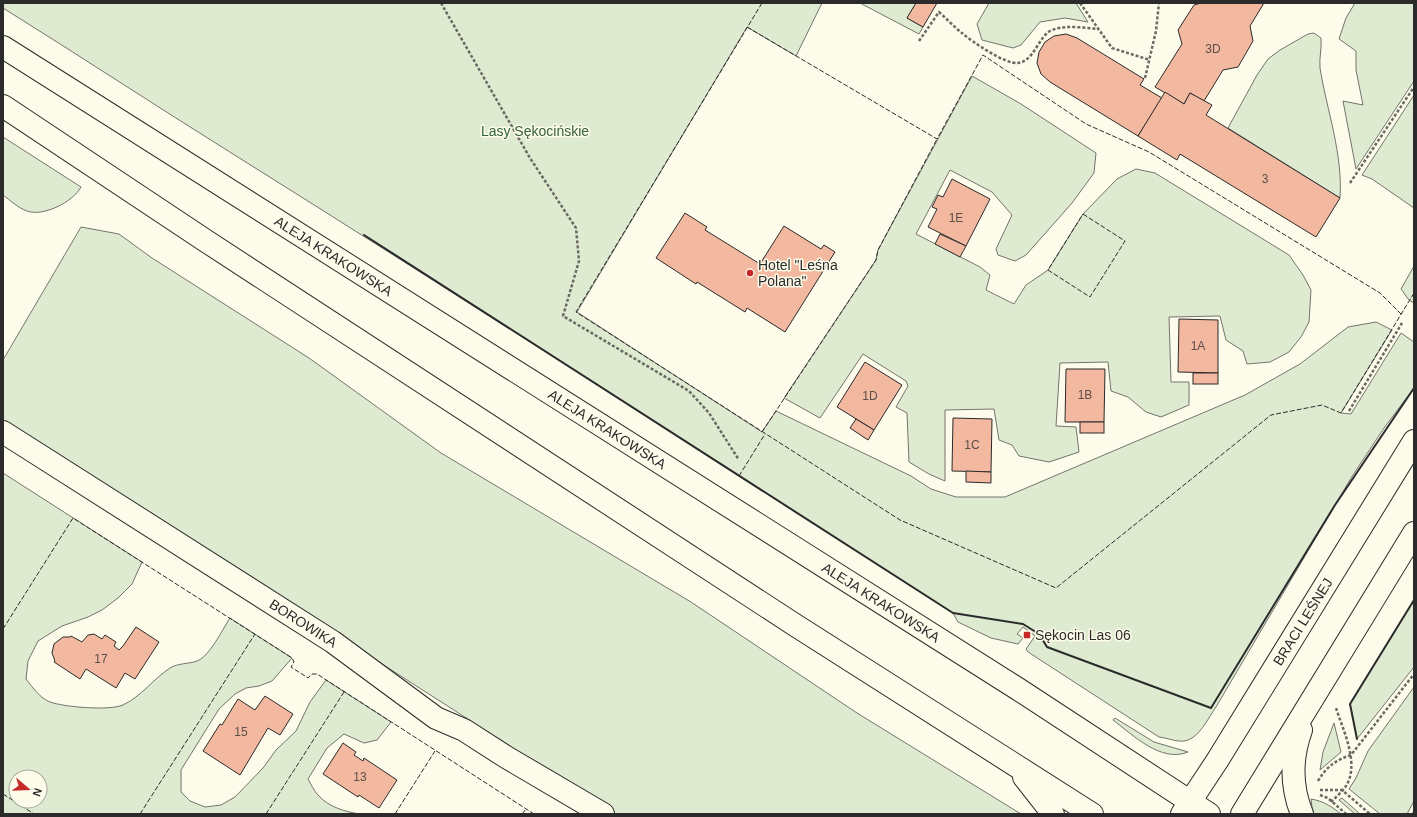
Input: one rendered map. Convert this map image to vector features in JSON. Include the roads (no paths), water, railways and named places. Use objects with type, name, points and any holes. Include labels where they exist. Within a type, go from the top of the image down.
[{"type":"main road","name":"ALEJA KRAKOWSKA","points":[[3,47],[1005,680],[1186,808],[1209,814]]},
{"type":"main road","points":[[3,106],[212,245],[761,604],[1092,814]]},
{"type":"main road","name":"BOROWIKA","points":[[3,432],[333,642],[436,718],[464,730],[506,757],[603,814]]},
{"type":"main road","name":"BRACI LEŚNEJ","points":[[1186,808],[1217,761],[1414,441]]},
{"type":"main road","points":[[1242,814],[1414,533]]},
{"type":"main road","points":[[1302,814],[1295,794],[1293,779],[1294,760],[1299,736],[1307,710]]},
{"type":"main road","points":[[1013,764],[1053,814]]},
{"type":"place","name":"Hotel \"Leśna Polana\"","points":[[750,273]]},
{"type":"place","name":"Sękocin Las 06","points":[[1027,635]]},
{"type":"park label","name":"Lasy Sękocińskie","points":[[535,131]]}]
